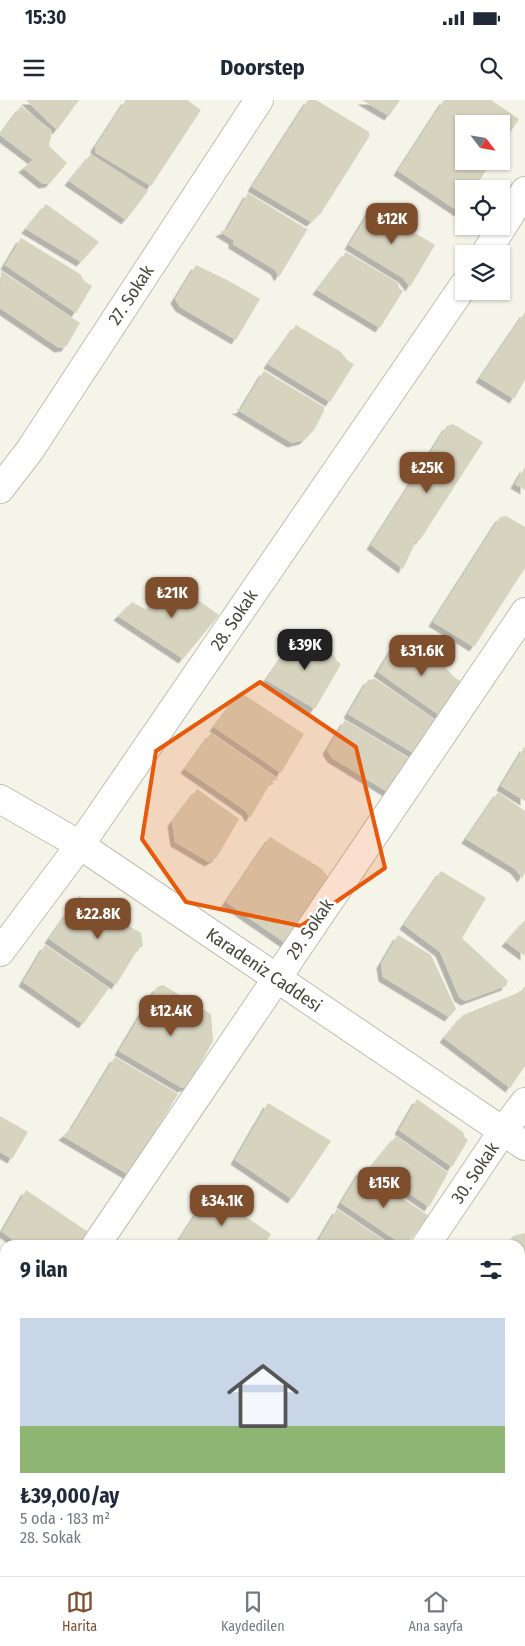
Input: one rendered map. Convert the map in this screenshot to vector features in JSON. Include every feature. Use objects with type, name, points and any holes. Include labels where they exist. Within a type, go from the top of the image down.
[{"type":"street","name":"27. Sokak","points":[[0,489],[35,442],[259,100]]},
{"type":"street","points":[[491,245],[525,191]]},
{"type":"street","name":"28. Sokak","points":[[0,952],[80,845],[455,298]]},
{"type":"street","name":"29. Sokak","points":[[99,1240],[525,612]]},
{"type":"street","name":"Karadeniz Caddesi","points":[[0,799],[80,845],[525,1146]]},
{"type":"street","name":"30. Sokak","points":[[429,1240],[502,1132],[525,1102]]},
{"type":"highlighted area","points":[[260,682],[356,747],[385,868],[301,926],[186,902],[142,839],[156,751]]},
{"type":"building","points":[[26,100],[79,100],[57,130]]},
{"type":"building","points":[[126,100],[187,100],[201,110],[151,186],[96,153],[95,147]]},
{"type":"building","points":[[308,100],[316,100],[369,132],[369,137],[321,213],[311,222],[252,187]]},
{"type":"building","points":[[362,100],[400,100],[389,116]]},
{"type":"building","points":[[444,100],[491,100],[519,119],[510,133],[510,115],[455,115],[455,170],[486,170],[480,180],[455,180],[455,209],[398,171]]},
{"type":"building","points":[[21,106],[52,131],[49,146],[67,163],[50,183],[43,184],[23,168],[33,160],[0,135]]},
{"type":"building","points":[[91,154],[148,191],[126,220],[69,181]]},
{"type":"building","points":[[248,193],[310,231],[307,230],[279,277],[275,270],[233,244],[233,240],[220,232],[227,229]]},
{"type":"building","points":[[46,204],[99,242],[81,262],[26,229]]},
{"type":"building","points":[[372,207],[435,245],[410,287],[403,278],[349,245]]},
{"type":"building","points":[[21,238],[80,274],[85,282],[92,286],[76,313],[5,265]]},
{"type":"building","points":[[346,252],[398,283],[399,288],[403,291],[380,328],[317,290]]},
{"type":"building","points":[[196,265],[260,299],[236,340],[180,307],[175,299]]},
{"type":"building","points":[[1,271],[80,323],[66,347],[59,348],[0,308]]},
{"type":"building","points":[[525,312],[525,380],[514,399],[480,378]]},
{"type":"building","points":[[296,325],[341,352],[347,360],[354,364],[330,402],[268,364]]},
{"type":"building","points":[[264,371],[324,407],[324,411],[314,430],[304,440],[292,443],[236,409],[241,409]]},
{"type":"building","points":[[453,424],[483,442],[420,540],[416,541],[403,569],[371,545],[447,426]]},
{"type":"building","points":[[525,467],[525,490],[515,484]]},
{"type":"building","points":[[506,516],[525,527],[525,568],[474,647],[433,622],[500,517]]},
{"type":"building","points":[[170,580],[219,615],[183,659],[118,616],[132,602],[147,610]]},
{"type":"building","points":[[299,633],[333,654],[341,664],[315,709],[266,680]]},
{"type":"building","points":[[402,640],[443,665],[454,677],[466,685],[442,717],[378,672],[395,644]]},
{"type":"building","points":[[375,679],[439,722],[415,754],[348,714],[368,680]]},
{"type":"building","points":[[240,692],[304,734],[281,773],[214,727]]},
{"type":"building","points":[[345,720],[415,762],[391,794],[332,758],[327,750]]},
{"type":"building","points":[[211,733],[278,779],[271,782],[250,818],[246,811],[185,769]]},
{"type":"building","points":[[525,746],[525,801],[501,786]]},
{"type":"building","points":[[197,789],[239,819],[217,857],[209,862],[175,842],[172,822]]},
{"type":"building","points":[[498,792],[525,811],[525,873],[522,878],[515,869],[466,839]]},
{"type":"building","points":[[270,837],[322,869],[329,878],[294,949],[226,902]]},
{"type":"building","points":[[441,871],[486,898],[462,938],[508,981],[506,986],[465,1001],[459,997],[440,952],[404,925]]},
{"type":"building","points":[[79,896],[141,933],[143,946],[138,949],[116,985],[49,939]]},
{"type":"building","points":[[525,920],[525,956],[506,942]]},
{"type":"building","points":[[398,935],[431,955],[456,1009],[449,1017],[383,977],[381,964]]},
{"type":"building","points":[[45,945],[109,988],[83,1024],[23,982]]},
{"type":"building","points":[[163,985],[211,1014],[213,1041],[188,1086],[182,1088],[119,1051],[157,987]]},
{"type":"building","points":[[525,986],[525,1066],[510,1088],[444,1038],[463,1015],[520,992]]},
{"type":"building","points":[[115,1057],[178,1094],[129,1175],[63,1136],[72,1128]]},
{"type":"building","points":[[417,1099],[463,1132],[468,1140],[452,1167],[399,1130]]},
{"type":"building","points":[[268,1103],[331,1141],[292,1199],[235,1160]]},
{"type":"building","points":[[0,1116],[28,1132],[12,1159],[0,1152]]},
{"type":"building","points":[[396,1136],[448,1173],[429,1207],[371,1167]]},
{"type":"building","points":[[361,1170],[429,1216],[410,1240],[396,1240],[341,1203]]},
{"type":"building","points":[[26,1190],[97,1238],[96,1240],[14,1240],[2,1232]]},
{"type":"building","points":[[210,1192],[271,1234],[267,1240],[179,1240]]},
{"type":"building","points":[[337,1209],[384,1240],[319,1240]]},
{"type":"building","points":[[525,1233],[525,1240],[510,1240],[513,1236]]}]
